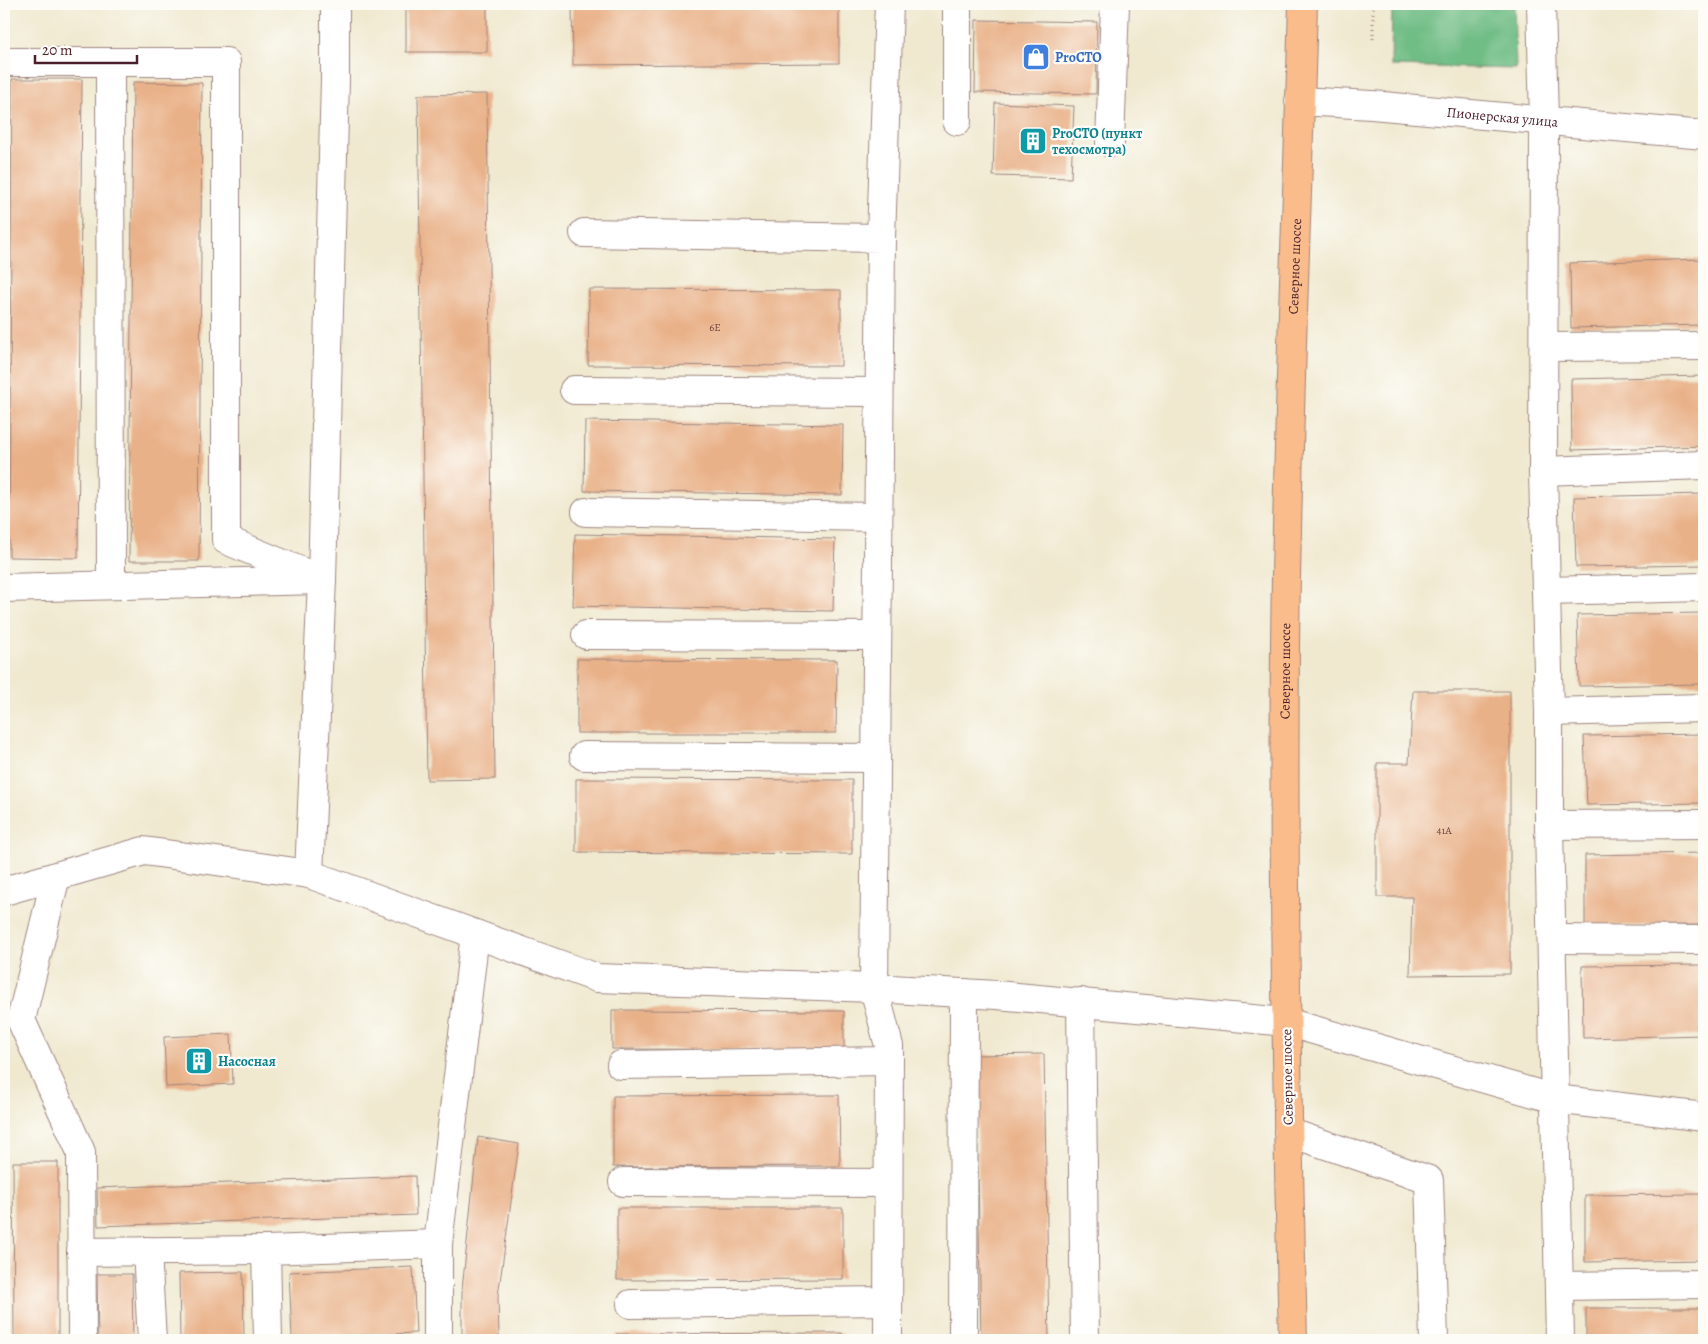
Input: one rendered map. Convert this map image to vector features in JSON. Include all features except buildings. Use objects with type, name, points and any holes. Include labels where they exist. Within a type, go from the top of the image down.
[{"type":"main road","name":"Северное шоссе","points":[[1293,1340],[1286,1022],[1285,648],[1303,4]]},
{"type":"street","points":[[309,874],[322,580],[335,79],[335,4]]},
{"type":"street","points":[[888,1340],[890,1061],[889,1046],[874,988],[881,238],[889,4]]},
{"type":"street","points":[[956,4],[957,121]]},
{"type":"street","points":[[1110,143],[1115,4]]},
{"type":"street","points":[[1541,4],[1544,120],[1543,471],[1560,1340]]},
{"type":"street","points":[[4,62],[226,62],[226,540],[322,580]]},
{"type":"street","points":[[110,62],[111,586]]},
{"type":"street","name":"Пионерская улица","points":[[1299,101],[1372,105],[1704,135]]},
{"type":"street","points":[[584,233],[881,238]]},
{"type":"street","points":[[1544,347],[1704,346]]},
{"type":"street","points":[[574,390],[879,392]]},
{"type":"street","points":[[1543,471],[1704,465]]},
{"type":"street","points":[[586,512],[878,517]]},
{"type":"street","points":[[4,588],[322,580]]},
{"type":"street","points":[[1546,591],[1704,587]]},
{"type":"street","points":[[586,635],[877,636]]},
{"type":"street","points":[[1549,712],[1704,708]]},
{"type":"street","points":[[584,756],[876,758]]},
{"type":"street","points":[[1549,825],[1704,824]]},
{"type":"street","points":[[4,890],[144,851],[309,874],[597,978],[964,993],[1081,1002],[1286,1022],[1555,1099],[1704,1118]]},
{"type":"street","points":[[56,876],[12,1022],[81,1152],[82,1340]]},
{"type":"street","points":[[438,1340],[438,1244],[475,934]]},
{"type":"street","points":[[1552,939],[1704,940]]},
{"type":"street","points":[[963,1340],[964,993]]},
{"type":"street","points":[[1081,1002],[1085,1340]]},
{"type":"street","points":[[621,1065],[890,1061]]},
{"type":"street","points":[[1288,1132],[1429,1180],[1434,1340]]},
{"type":"street","points":[[623,1182],[888,1183]]},
{"type":"street","points":[[82,1252],[266,1250],[438,1244]]},
{"type":"street","points":[[266,1250],[268,1340]]},
{"type":"street","points":[[147,1251],[152,1340]]},
{"type":"street","points":[[1559,1286],[1704,1284]]},
{"type":"street","points":[[631,1304],[888,1301]]},
{"type":"path","points":[[1373,4],[1373,39]]},
{"type":"green space","points":[[1392,4],[1514,4],[1516,69],[1391,66]]},
{"type":"place","name":"ProСТО","points":[[1036,57]]},
{"type":"place","name":"ProСТО (пункт техосмотра)","points":[[1033,141]]},
{"type":"place","name":"Насосная","points":[[199,1061]]}]
